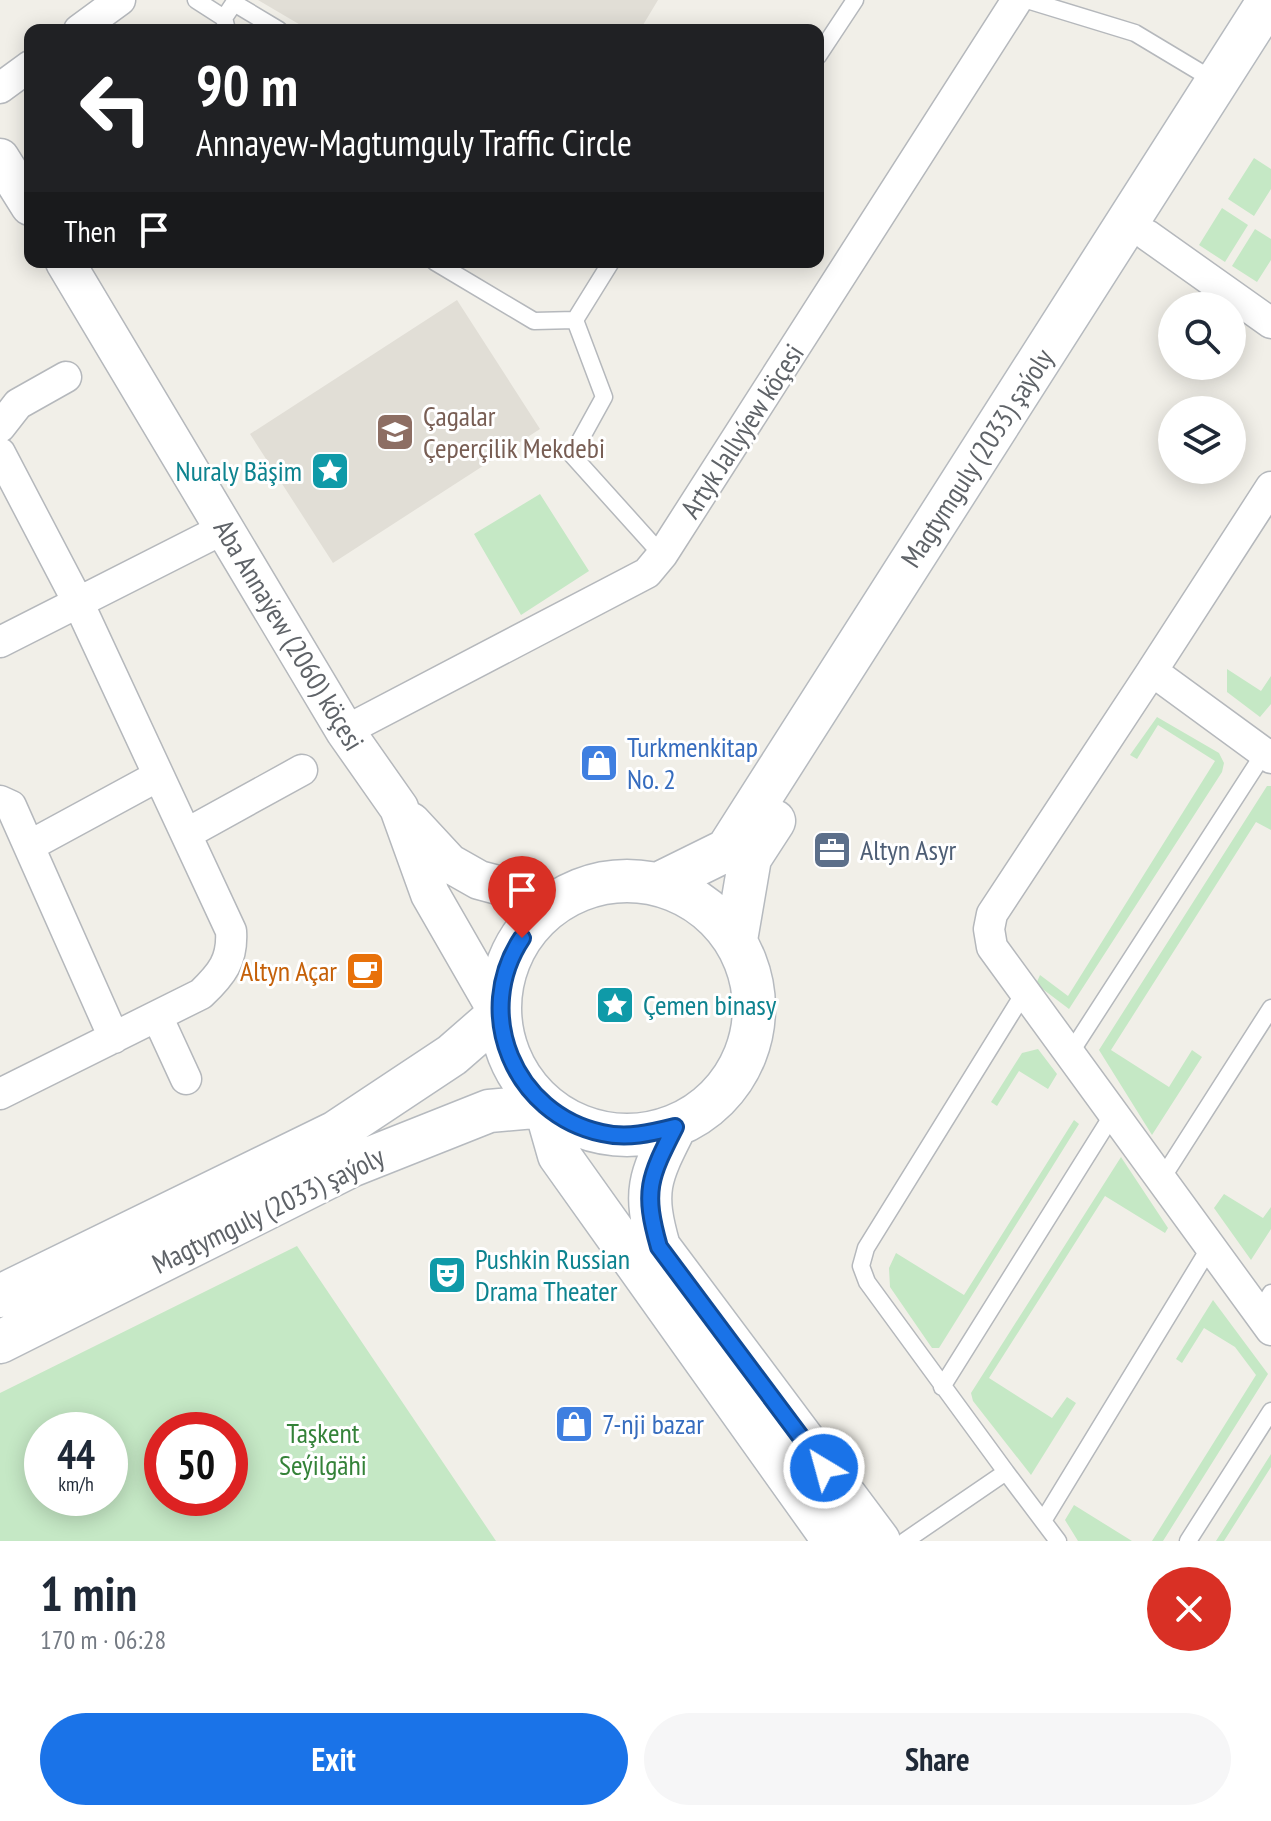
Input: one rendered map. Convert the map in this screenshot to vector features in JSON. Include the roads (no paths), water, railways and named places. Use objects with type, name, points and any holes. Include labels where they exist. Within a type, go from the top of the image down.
[{"type":"main road","name":"Magtymguly (2033) şaýoly","points":[[658,884],[727,850],[1269,0]]},
{"type":"main road","name":"Magtymguly (2033) şaýoly","points":[[736,940],[750,858],[1271,45]]},
{"type":"main road","points":[[624,880],[658,884],[685,895],[709,911],[736,940],[747,966],[754,1004],[749,1042],[734,1078],[708,1107],[675,1127],[640,1135],[604,1134],[570,1123],[545,1106],[525,1085],[511,1059],[499,1014],[502,982],[513,952],[532,923],[558,901],[590,886],[624,880]]},
{"type":"main road","name":"Magtymguly (2033) şaýoly","points":[[0,1296],[336,1132],[452,1055],[499,1014]]},
{"type":"main road","name":"Magtymguly (2033) şaýoly","points":[[0,1342],[353,1165],[489,1111],[545,1106]]},
{"type":"main road","points":[[545,1106],[559,1155],[834,1541]]},
{"type":"main road","points":[[675,1127],[651,1174],[649,1211],[659,1247],[879,1541]]},
{"type":"street","points":[[87,24],[120,0]]},
{"type":"street","name":"Artyk Jallyýew köçesi","points":[[345,731],[626,587],[647,573],[662,555],[1017,0]]},
{"type":"street","points":[[0,88],[24,70]]},
{"type":"street","points":[[0,158],[24,196]]},
{"type":"street","points":[[1147,235],[1271,323]]},
{"type":"street","name":"Aba Annaýew (2060) köçesi","points":[[69,268],[345,731],[399,808],[430,894],[499,1014]]},
{"type":"street","points":[[0,427],[18,404],[66,377]]},
{"type":"street","points":[[0,453],[78,602],[231,931],[233,951],[222,974],[201,994],[0,1094]]},
{"type":"street","points":[[1267,1312],[1210,1247],[1069,1055],[992,947],[989,929],[992,914],[1271,487]]},
{"type":"street","points":[[0,642],[225,528]]},
{"type":"street","points":[[1152,671],[1269,751]]},
{"type":"street","points":[[186,834],[302,770]]},
{"type":"street","points":[[29,846],[158,776]]},
{"type":"street","points":[[0,801],[11,806],[114,1038]]},
{"type":"street","points":[[399,808],[449,863],[479,880],[558,901]]},
{"type":"street","points":[[157,1016],[186,1079]]},
{"type":"lane","points":[[196,0],[226,24],[234,3],[269,24]]},
{"type":"lane","points":[[824,47],[855,0]]},
{"type":"lane","points":[[1027,0],[1135,33],[1217,82]]},
{"type":"lane","points":[[445,268],[534,321],[575,320]]},
{"type":"lane","points":[[575,320],[607,268]]},
{"type":"lane","points":[[575,320],[604,397],[572,455],[662,555]]},
{"type":"lane","points":[[1069,1055],[1269,751]]},
{"type":"lane","points":[[1024,993],[866,1248],[861,1266],[867,1282],[942,1387],[1058,1541]]},
{"type":"lane","points":[[1161,1180],[1271,1008]]},
{"type":"lane","points":[[942,1387],[1113,1114]]},
{"type":"lane","points":[[1043,1521],[1210,1247]]},
{"type":"lane","points":[[1188,1541],[1271,1411]]},
{"type":"lane","points":[[905,1541],[1006,1472]]},
{"type":"place","name":"Çagalar Çeperçilik Mekdebi","points":[[395,432]]},
{"type":"place","name":"Nuraly Bäşim","points":[[330,471]]},
{"type":"place","name":"Turkmenkitap No. 2","points":[[599,763]]},
{"type":"place","name":"Altyn Asyr","points":[[832,850]]},
{"type":"place","name":"Altyn Açar","points":[[365,971]]},
{"type":"place","name":"Çemen binasy","points":[[615,1005]]},
{"type":"place","name":"Pushkin Russian Drama Theater","points":[[447,1275]]},
{"type":"place","name":"7-nji bazar","points":[[574,1424]]},
{"type":"park label","name":"Taşkent Seýilgähi","points":[[323,1449]]}]
